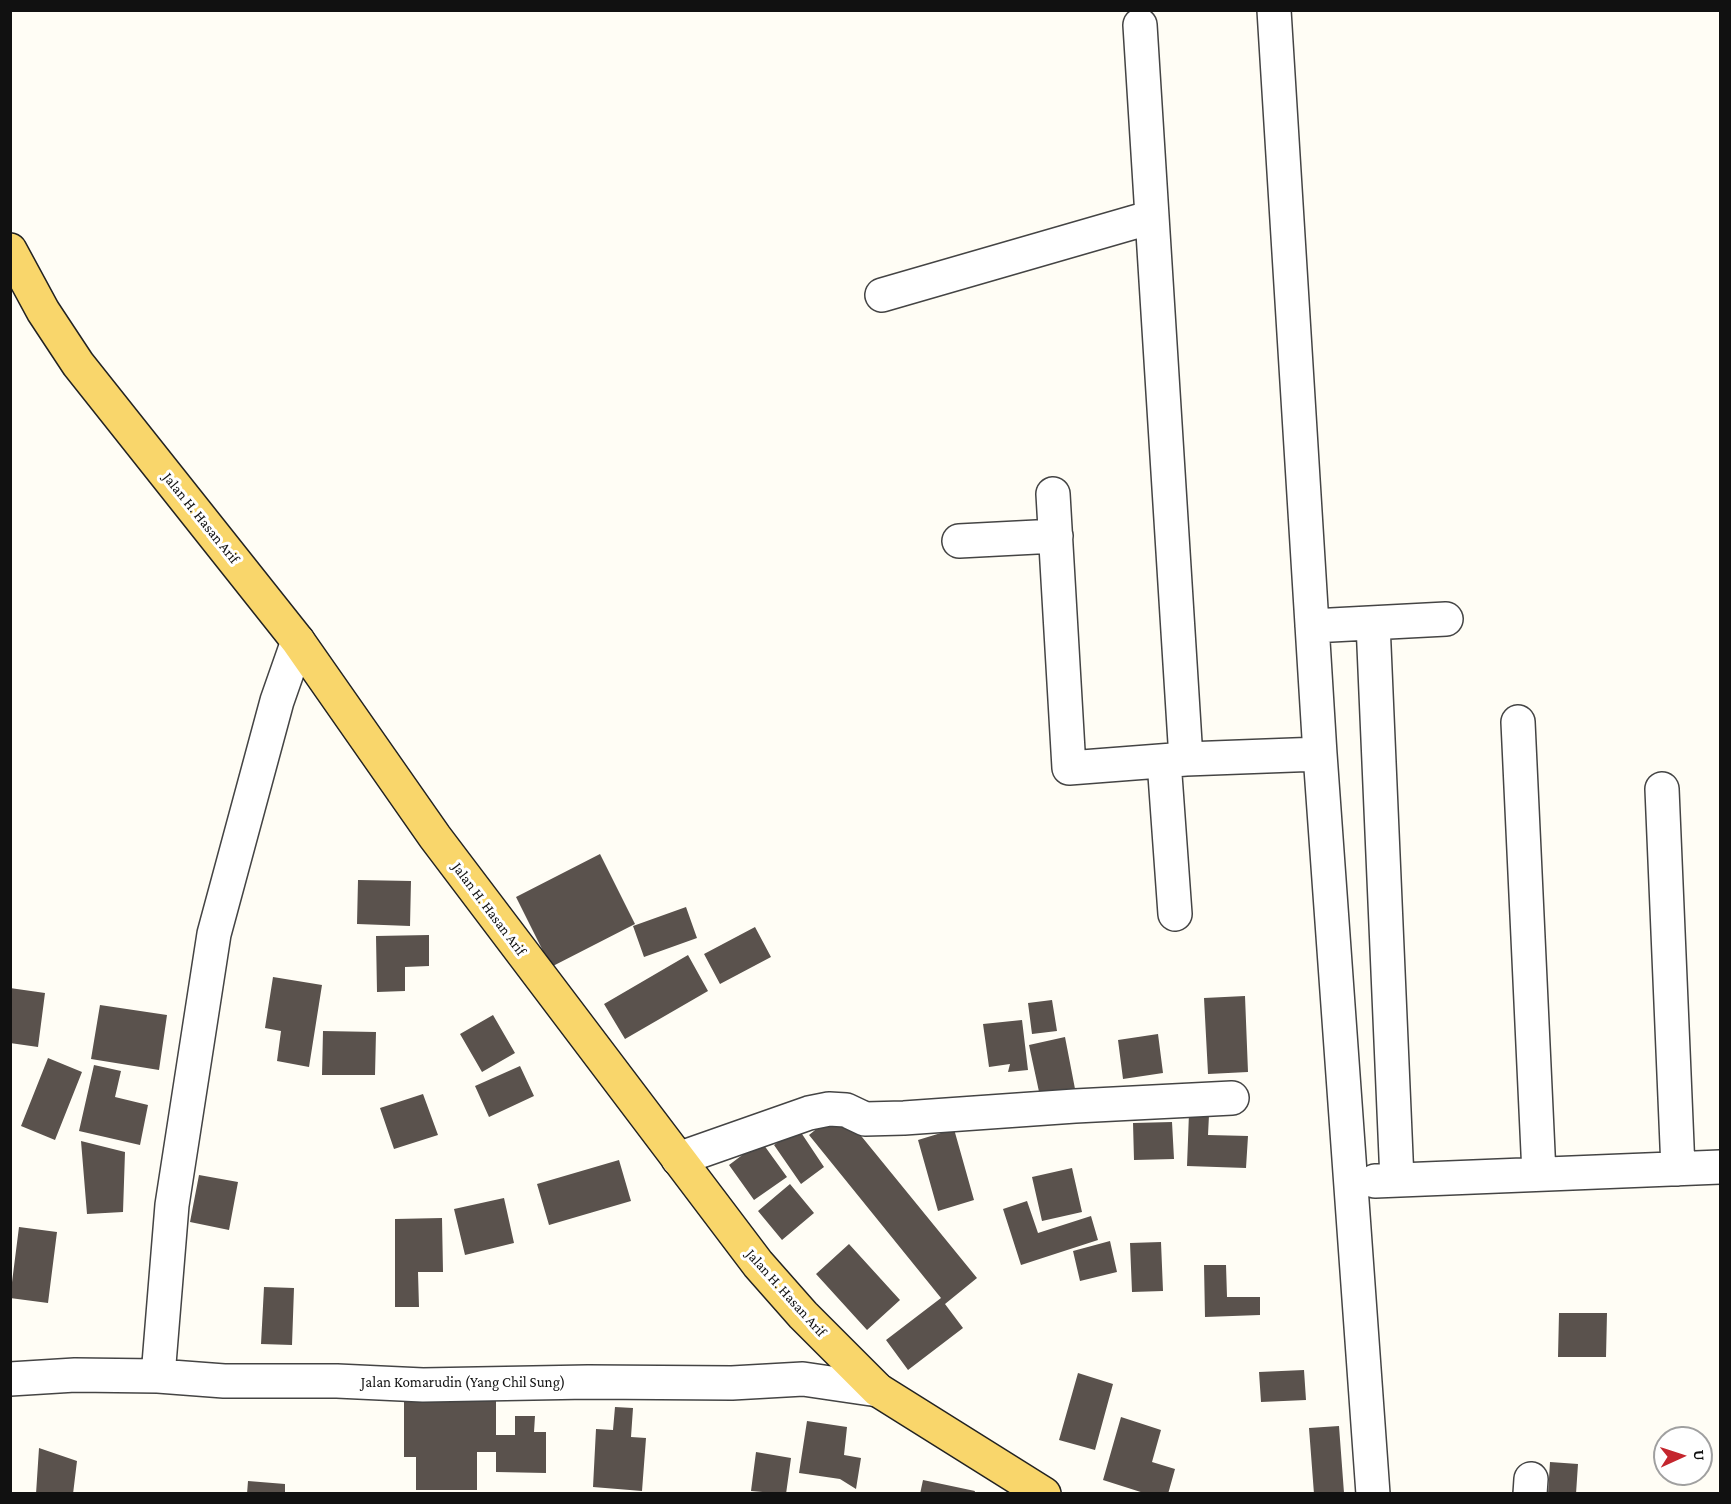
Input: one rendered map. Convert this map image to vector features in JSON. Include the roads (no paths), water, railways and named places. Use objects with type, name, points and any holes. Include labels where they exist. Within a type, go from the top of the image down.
[{"type":"main road","name":"Jalan H. Hasan Arif","points":[[10,250],[43,311],[78,364],[298,640],[435,837],[758,1264],[803,1315],[879,1390],[1044,1494]]},
{"type":"street","points":[[1274,10],[1320,754],[1372,1494]]},
{"type":"street","points":[[1140,26],[1152,217],[1175,760],[1175,914]]},
{"type":"street","points":[[882,295],[1152,217]]},
{"type":"street","points":[[1053,494],[1069,768],[1175,760],[1320,754]]},
{"type":"street","points":[[959,541],[1056,536]]},
{"type":"street","points":[[1312,626],[1446,619]]},
{"type":"street","points":[[1373,623],[1397,1180]]},
{"type":"street","points":[[158,1376],[172,1205],[214,934],[278,701],[298,640]]},
{"type":"street","points":[[1518,722],[1539,1174]]},
{"type":"street","points":[[1662,789],[1678,1169]]},
{"type":"street","points":[[678,1160],[809,1113],[829,1109],[846,1110],[865,1119],[904,1118],[1232,1098]]},
{"type":"street","points":[[1351,1182],[1720,1167]]},
{"type":"street","name":"Jalan Komarudin (Yang Chil Sung)","points":[[10,1379],[75,1375],[158,1376],[225,1382],[338,1381],[423,1385],[554,1382],[732,1383],[803,1379],[879,1390]]}]
